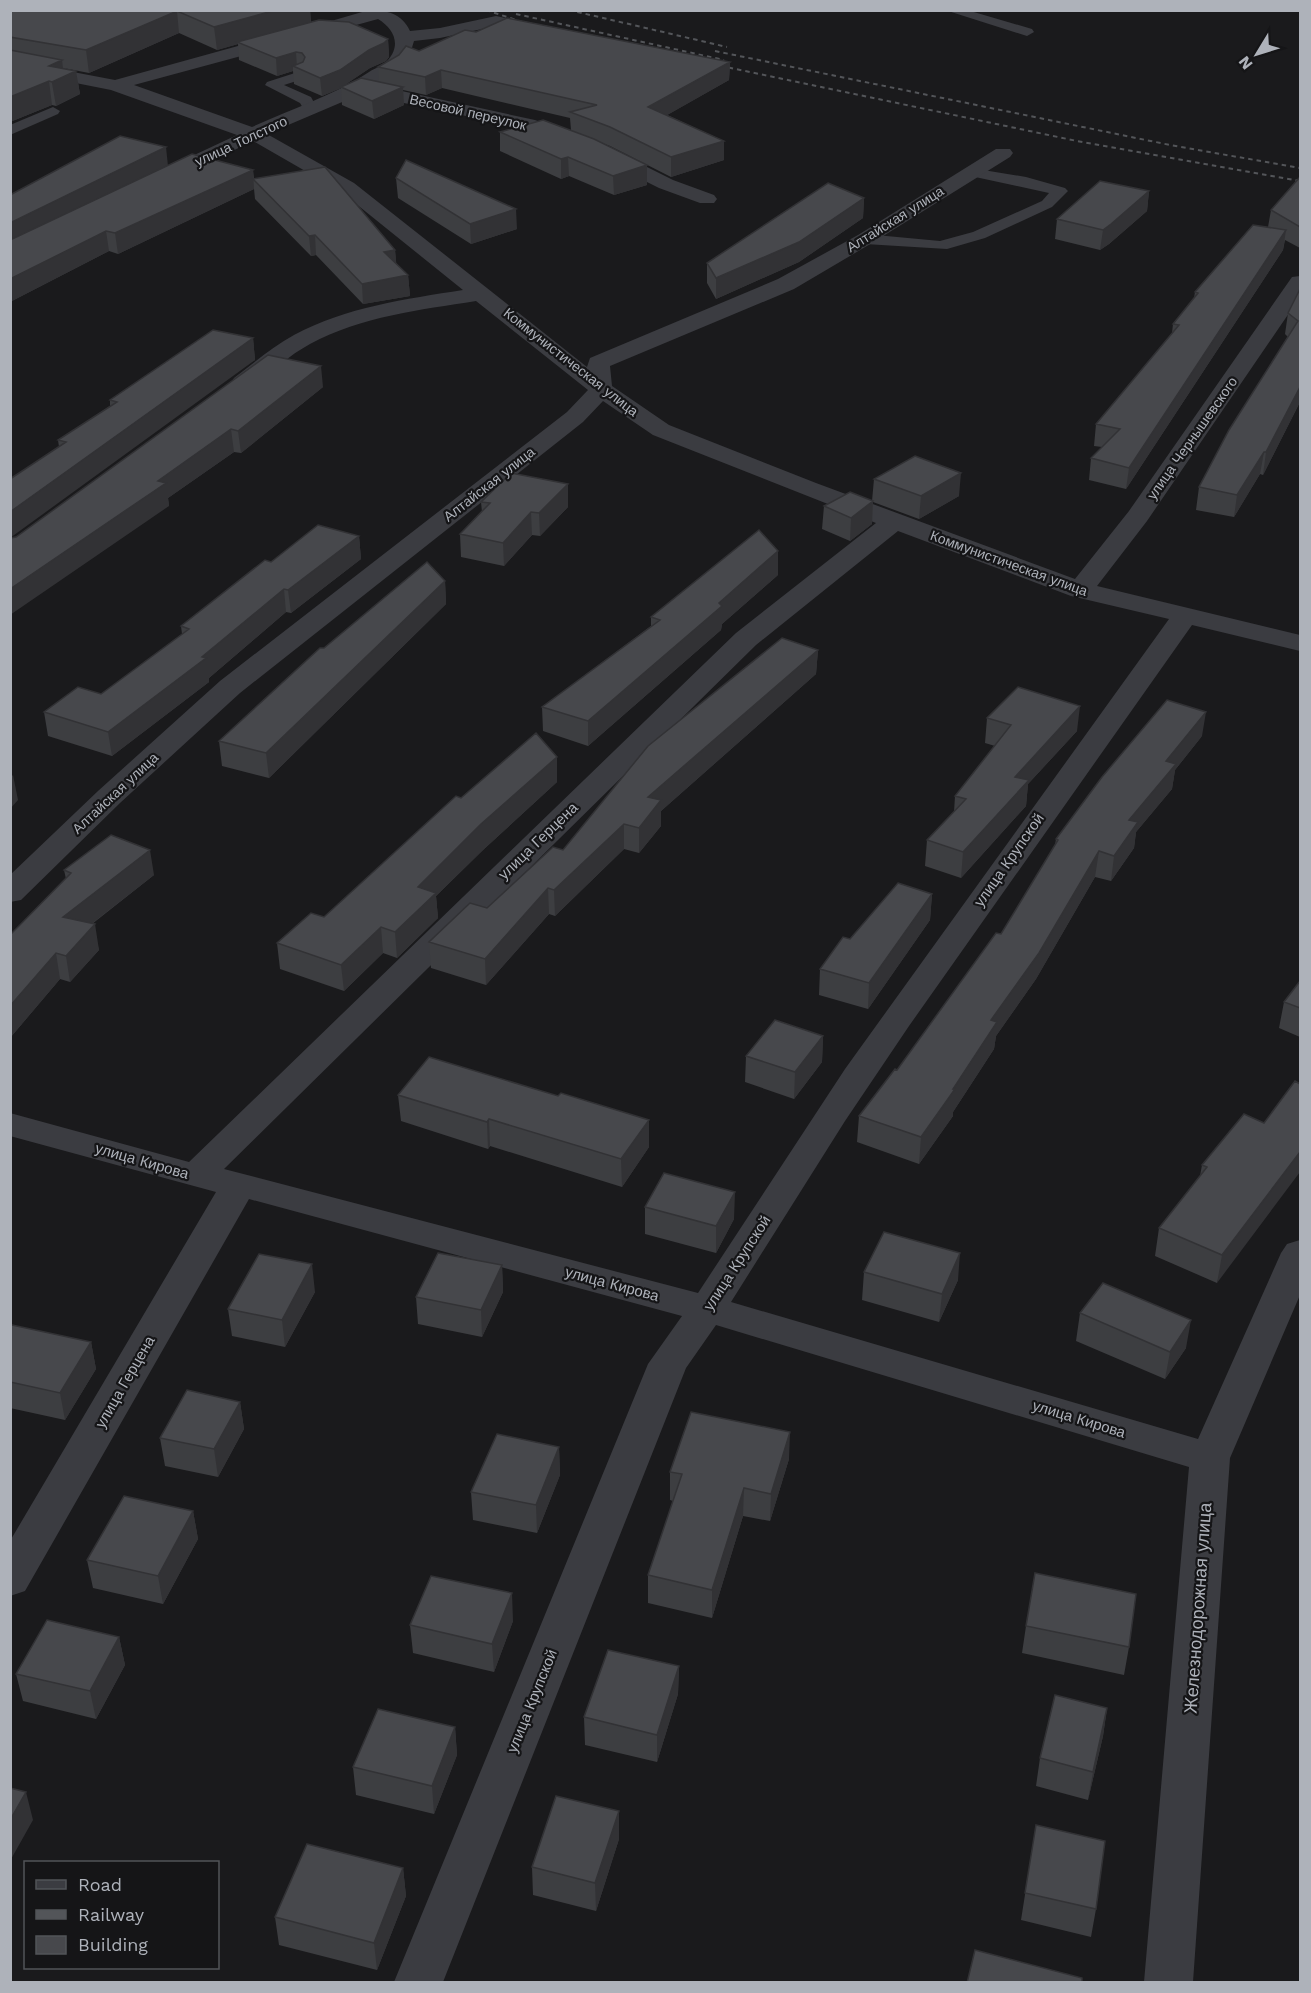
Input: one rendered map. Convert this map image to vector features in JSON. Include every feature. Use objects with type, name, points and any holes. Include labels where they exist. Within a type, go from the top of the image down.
[{"type":"street","points":[[115,86],[379,13],[400,27],[397,46]]},
{"type":"street","points":[[397,46],[410,36],[440,33],[496,21],[564,36]]},
{"type":"street","points":[[308,33],[358,34]]},
{"type":"street","name":"улица Толстого","points":[[149,184],[253,134],[311,111],[359,88],[393,66],[397,46]]},
{"type":"street","name":"Коммунистическая улица","points":[[10,64],[115,86],[253,134],[347,187],[601,389],[661,430],[894,521],[1080,590],[1300,643]]},
{"type":"street","points":[[10,80],[33,69]]},
{"type":"street","name":"Весовой переулок","points":[[359,88],[528,124],[602,152],[666,184],[707,200]]},
{"type":"street","name":"Алтайская улица","points":[[10,893],[109,797],[230,687],[575,417],[601,389],[598,363],[786,284],[865,239],[1004,153]]},
{"type":"street","name":"улица Чернышевского","points":[[1080,590],[1138,516],[1300,282]]},
{"type":"street","points":[[228,393],[301,340],[328,328],[378,312],[483,293]]},
{"type":"street","name":"улица Герцена","points":[[196,1176],[746,639],[894,521]]},
{"type":"street","name":"улица Крупской","points":[[419,1983],[668,1364],[708,1309],[856,1079],[1034,825],[1186,615]]},
{"type":"street","name":"улица Кирова","points":[[10,1124],[196,1176],[239,1185],[708,1309],[1210,1458]]},
{"type":"street","name":"улица Герцена","points":[[10,1579],[239,1185]]},
{"type":"street","name":"Железнодорожная улица","points":[[1169,1983],[1210,1458],[1300,1253]]},
{"type":"lane","points":[[951,10],[1027,32]]},
{"type":"lane","points":[[298,76],[272,85],[306,100],[311,111]]},
{"type":"lane","points":[[10,131],[53,111]]},
{"type":"lane","points":[[865,239],[941,246],[980,235],[1047,204],[1060,192],[1026,182],[971,172]]},
{"type":"building","points":[[10,10],[276,10],[214,27],[177,11],[86,50],[10,37]]},
{"type":"building","points":[[507,18],[730,62],[648,107],[724,141],[671,157],[610,127],[570,112],[597,105],[441,70],[425,77],[378,67],[399,55],[406,46],[419,51],[465,30],[476,32]]},
{"type":"building","points":[[319,20],[349,22],[388,39],[340,70],[320,78],[293,66],[303,62],[305,57],[302,53],[296,52],[276,58],[237,42]]},
{"type":"building","points":[[10,50],[62,60],[49,66],[76,71],[10,97]]},
{"type":"building","points":[[361,78],[403,87],[372,101],[341,87]]},
{"type":"building","points":[[543,120],[594,139],[647,165],[613,176],[568,157],[561,159],[500,132]]},
{"type":"building","points":[[120,136],[166,147],[10,223],[10,195]]},
{"type":"building","points":[[192,154],[253,170],[115,233],[106,231],[10,279],[10,240]]},
{"type":"building","points":[[406,160],[516,209],[470,224],[396,178]]},
{"type":"building","points":[[325,167],[395,250],[384,252],[408,275],[362,284],[315,235],[309,236],[253,179]]},
{"type":"building","points":[[1300,177],[1300,227],[1271,210]]},
{"type":"building","points":[[1100,181],[1149,191],[1103,230],[1057,219]]},
{"type":"building","points":[[828,183],[864,198],[799,242],[716,278],[707,263]]},
{"type":"building","points":[[1253,225],[1286,230],[1129,468],[1091,458],[1120,429],[1096,424],[1179,325],[1173,324],[1198,293],[1195,292]]},
{"type":"building","points":[[1300,289],[1300,387],[1266,452],[1237,495],[1199,487],[1229,430],[1298,321],[1288,313]]},
{"type":"building","points":[[213,330],[253,338],[10,512],[10,479],[66,442],[58,440],[117,402],[110,400]]},
{"type":"building","points":[[268,355],[321,366],[238,431],[231,429],[158,481],[166,483],[10,589],[10,538],[16,537]]},
{"type":"building","points":[[915,456],[961,473],[921,496],[874,479]]},
{"type":"building","points":[[511,473],[568,484],[539,513],[531,512],[503,543],[460,534],[490,503],[481,502]]},
{"type":"building","points":[[850,492],[873,501],[851,518],[824,506]]},
{"type":"building","points":[[318,525],[359,536],[288,590],[284,589],[202,657],[206,658],[108,732],[44,712],[78,687],[101,694],[189,629],[181,626],[265,560],[271,562]]},
{"type":"building","points":[[759,530],[778,551],[719,603],[722,606],[588,721],[542,707],[660,620],[651,617]]},
{"type":"building","points":[[427,562],[445,581],[266,753],[219,741],[320,648],[324,648]]},
{"type":"building","points":[[782,638],[818,650],[648,797],[661,800],[639,828],[624,824],[554,890],[548,888],[485,959],[429,942],[470,903],[487,908],[553,847],[563,850],[648,746]]},
{"type":"building","points":[[1018,687],[1080,706],[1015,777],[1029,780],[963,852],[927,840],[966,799],[955,796],[1011,725],[987,718]]},
{"type":"building","points":[[1167,700],[1206,712],[1166,761],[1176,764],[1129,820],[1138,822],[1114,856],[1099,851],[1039,953],[991,1020],[997,1022],[953,1089],[955,1089],[921,1137],[859,1116],[895,1069],[897,1070],[996,933],[1001,934],[1058,840],[1056,839],[1102,777]]},
{"type":"building","points":[[536,733],[557,757],[481,824],[418,887],[436,893],[395,932],[381,927],[341,965],[277,943],[311,913],[324,917],[456,796],[461,798]]},
{"type":"building","points":[[111,835],[150,850],[63,917],[95,924],[66,956],[56,953],[10,1006],[10,935],[71,873],[64,870]]},
{"type":"building","points":[[898,883],[932,894],[869,983],[820,969],[843,937],[850,939]]},
{"type":"building","points":[[1300,981],[1300,1008],[1284,1002]]},
{"type":"building","points":[[775,1020],[823,1036],[795,1072],[746,1056]]},
{"type":"building","points":[[429,1057],[558,1096],[561,1093],[649,1120],[621,1159],[489,1119],[487,1122],[398,1095]]},
{"type":"building","points":[[1295,1081],[1300,1084],[1300,1152],[1222,1255],[1159,1228],[1207,1167],[1202,1165],[1244,1114],[1264,1123]]},
{"type":"building","points":[[664,1173],[735,1192],[716,1226],[645,1207]]},
{"type":"building","points":[[884,1232],[960,1253],[942,1294],[864,1272]]},
{"type":"building","points":[[438,1253],[502,1265],[481,1310],[416,1297]]},
{"type":"building","points":[[259,1254],[312,1264],[282,1320],[228,1309]]},
{"type":"building","points":[[1103,1283],[1191,1320],[1170,1352],[1080,1313]]},
{"type":"building","points":[[12,1325],[91,1342],[60,1393],[10,1382],[10,1327]]},
{"type":"building","points":[[187,1390],[240,1402],[214,1449],[160,1438]]},
{"type":"building","points":[[691,1412],[790,1432],[771,1494],[744,1488],[712,1590],[648,1575],[682,1474],[670,1472]]},
{"type":"building","points":[[497,1434],[559,1447],[536,1505],[471,1492]]},
{"type":"building","points":[[124,1496],[193,1511],[158,1576],[87,1560]]},
{"type":"building","points":[[1035,1573],[1136,1594],[1129,1647],[1026,1626]]},
{"type":"building","points":[[431,1576],[512,1593],[492,1644],[410,1625]]},
{"type":"building","points":[[47,1620],[119,1637],[90,1691],[16,1674]]},
{"type":"building","points":[[608,1650],[679,1666],[657,1735],[584,1717]]},
{"type":"building","points":[[1055,1695],[1107,1708],[1093,1772],[1040,1758]]},
{"type":"building","points":[[378,1709],[455,1727],[432,1786],[353,1767]]},
{"type":"building","points":[[10,1788],[26,1792],[10,1820]]},
{"type":"building","points":[[556,1796],[619,1811],[595,1883],[532,1867]]},
{"type":"building","points":[[1036,1825],[1105,1841],[1096,1909],[1025,1893]]},
{"type":"building","points":[[307,1844],[403,1868],[374,1943],[275,1917]]},
{"type":"building","points":[[975,1950],[1082,1978],[1082,1983],[967,1983]]},
{"type":"railway","points":[[486,10],[525,23]]},
{"type":"railway","points":[[569,10],[727,47]]},
{"type":"railway","points":[[516,14],[724,60]]},
{"type":"railway","points":[[715,51],[1170,145],[1300,168]]},
{"type":"railway","points":[[712,64],[1077,141],[1300,181]]}]
